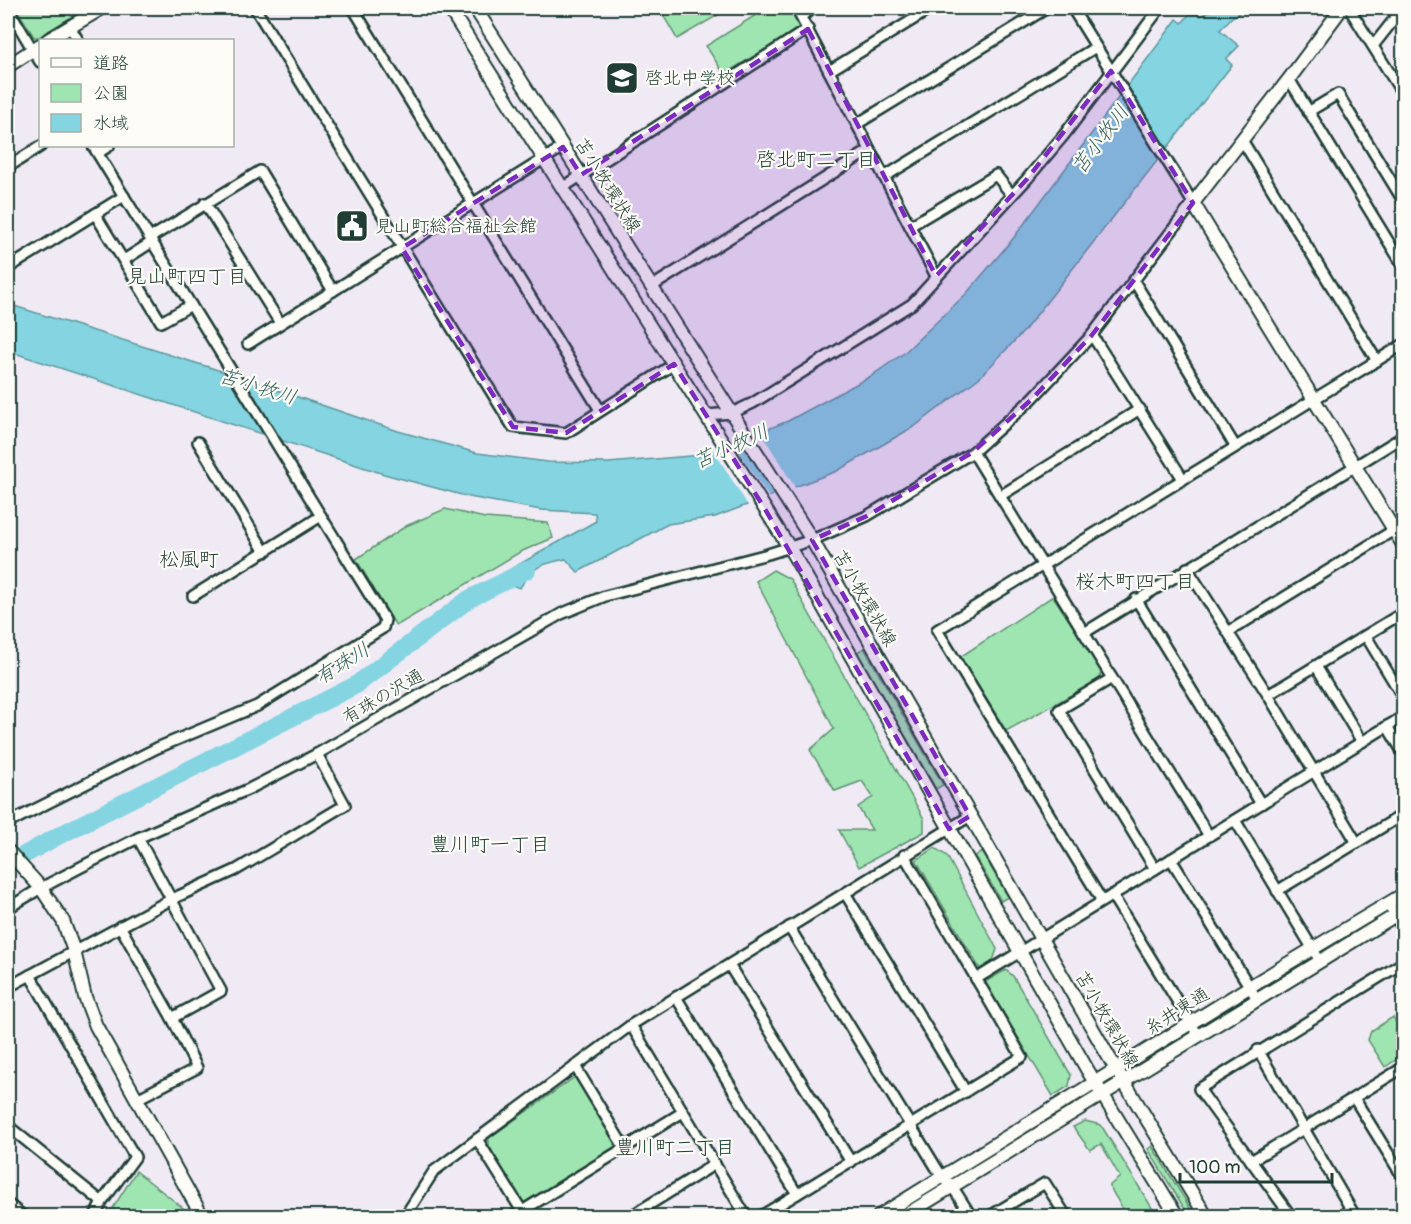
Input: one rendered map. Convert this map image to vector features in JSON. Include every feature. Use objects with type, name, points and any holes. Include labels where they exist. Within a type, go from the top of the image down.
[{"type":"main road","points":[[50,39],[102,8]]},
{"type":"main road","points":[[448,8],[789,547],[1095,1082],[1177,1216]]},
{"type":"main road","name":"苫小牧環状線","points":[[475,8],[812,540],[1116,1070],[1206,1216]]},
{"type":"main road","points":[[1342,8],[1192,203],[1404,546]]},
{"type":"main road","points":[[8,66],[37,48]]},
{"type":"main road","points":[[8,851],[41,888],[63,921],[96,1026],[202,1216]]},
{"type":"main road","name":"糸井東通","points":[[879,1216],[1249,987],[1317,955],[1396,909],[1404,894]]},
{"type":"main road","name":"糸井東通","points":[[904,1216],[1257,999],[1317,955]]},
{"type":"street","points":[[8,8],[37,48]]},
{"type":"street","points":[[255,8],[513,428],[566,433],[674,364]]},
{"type":"street","points":[[352,8],[600,410]]},
{"type":"street","points":[[814,8],[798,12],[936,276]]},
{"type":"street","points":[[829,71],[932,8]]},
{"type":"street","points":[[857,124],[1047,8]]},
{"type":"street","points":[[1072,8],[1192,203]]},
{"type":"street","points":[[706,415],[735,417],[912,304],[1064,135],[1160,8]]},
{"type":"street","points":[[1349,8],[1404,96]]},
{"type":"street","points":[[1373,46],[1403,8]]},
{"type":"street","points":[[70,27],[77,39]]},
{"type":"street","points":[[562,188],[808,29]]},
{"type":"street","points":[[884,177],[1095,47]]},
{"type":"street","points":[[1289,79],[1404,267]]},
{"type":"street","points":[[1308,112],[1338,94],[1404,202]]},
{"type":"street","points":[[1242,140],[1377,360]]},
{"type":"street","points":[[8,166],[39,147]]},
{"type":"street","points":[[248,344],[563,147]]},
{"type":"street","points":[[8,823],[157,748],[257,706],[383,628],[385,620],[95,149]]},
{"type":"street","points":[[651,287],[870,150]]},
{"type":"street","points":[[123,260],[205,203],[260,171],[333,291]]},
{"type":"street","points":[[910,226],[996,175],[1011,194]]},
{"type":"street","points":[[9,263],[124,196]]},
{"type":"street","points":[[205,203],[280,323]]},
{"type":"street","name":"有珠の沢通","points":[[8,908],[41,888],[138,838],[249,789],[317,754],[561,614],[605,597],[812,540],[867,516],[973,452],[1032,399],[1092,335],[1192,203]]},
{"type":"street","points":[[95,214],[161,322],[191,304]]},
{"type":"street","points":[[1134,281],[1236,446]]},
{"type":"street","points":[[1092,335],[1183,479]]},
{"type":"street","points":[[1102,901],[937,630],[1404,344]]},
{"type":"street","points":[[1000,496],[1140,410]]},
{"type":"street","points":[[1084,633],[1404,436]]},
{"type":"street","points":[[198,442],[265,552]]},
{"type":"street","points":[[973,452],[1209,836]]},
{"type":"street","points":[[193,596],[321,516]]},
{"type":"street","points":[[1228,632],[1394,530]]},
{"type":"street","points":[[1187,568],[1268,695],[1357,843]]},
{"type":"street","points":[[1136,600],[1261,804]]},
{"type":"street","points":[[1268,695],[1404,612]]},
{"type":"street","points":[[1366,636],[1404,699]]},
{"type":"street","points":[[1316,666],[1362,742]]},
{"type":"street","points":[[1112,678],[1059,710],[1155,868]]},
{"type":"street","points":[[976,978],[1404,716]]},
{"type":"street","points":[[1387,726],[1404,754]]},
{"type":"street","points":[[8,987],[172,899],[236,870],[345,805],[317,754]]},
{"type":"street","points":[[1277,891],[1404,814]]},
{"type":"street","points":[[405,1216],[434,1171],[631,1025],[970,816]]},
{"type":"street","points":[[1235,820],[1317,955]]},
{"type":"street","points":[[138,838],[220,991],[171,1018]]},
{"type":"street","points":[[761,1216],[1022,1057],[904,855]]},
{"type":"street","points":[[1171,859],[1257,999]]},
{"type":"street","points":[[844,893],[966,1092]]},
{"type":"street","points":[[1112,895],[1198,1035]]},
{"type":"street","points":[[1396,909],[1404,930]]},
{"type":"street","points":[[120,926],[197,1068],[137,1099]]},
{"type":"street","points":[[789,927],[942,1177],[952,1186],[971,1216]]},
{"type":"street","points":[[1291,1216],[1199,1089],[1258,1050],[1404,962]]},
{"type":"street","points":[[729,965],[851,1162]]},
{"type":"street","points":[[30,975],[135,1157],[95,1216]]},
{"type":"street","points":[[676,997],[797,1194]]},
{"type":"street","points":[[631,1025],[746,1216]]},
{"type":"street","points":[[1258,1050],[1355,1216]]},
{"type":"street","points":[[575,1066],[624,1147]]},
{"type":"street","points":[[1251,1161],[1404,1067]]},
{"type":"street","points":[[1354,1098],[1404,1179]]},
{"type":"street","points":[[477,1139],[521,1215],[624,1147],[683,1112]]},
{"type":"street","points":[[8,1126],[102,1203]]},
{"type":"street","points":[[631,1216],[715,1164]]},
{"type":"street","points":[[990,1216],[1045,1183],[1066,1216]]},
{"type":"street","points":[[8,1204],[23,1216]]},
{"type":"highlighted area","points":[[808,29],[936,276],[1027,179],[1111,71],[1193,203],[1092,335],[1032,399],[973,452],[867,516],[812,540],[970,816],[949,829],[765,509],[674,364],[566,433],[513,427],[402,248],[563,147],[581,175]]},
{"type":"green space","points":[[16,8],[86,8],[39,37],[34,37]]},
{"type":"green space","points":[[659,8],[730,8],[677,39]]},
{"type":"green space","points":[[767,8],[791,8],[799,23],[799,29],[724,74],[706,46]]},
{"type":"green space","points":[[445,509],[485,518],[548,523],[553,538],[520,552],[396,626],[356,559],[406,526]]},
{"type":"green space","points":[[773,570],[790,579],[924,819],[924,832],[859,867],[839,830],[872,830],[858,807],[873,797],[862,781],[835,791],[810,750],[834,729],[756,581]]},
{"type":"green space","points":[[1053,596],[1101,669],[1100,679],[1006,731],[960,657]]},
{"type":"green space","points":[[864,648],[943,785],[936,789],[857,652]]},
{"type":"green space","points":[[935,848],[947,856],[997,949],[993,961],[980,969],[916,860]]},
{"type":"green space","points":[[982,852],[1008,897],[1001,901],[975,856]]},
{"type":"green space","points":[[1006,970],[1013,976],[1071,1075],[1069,1086],[1053,1096],[985,982]]},
{"type":"green space","points":[[1393,1017],[1403,1036],[1403,1055],[1385,1067],[1368,1040],[1371,1031]]},
{"type":"green space","points":[[575,1077],[616,1143],[615,1147],[527,1203],[522,1202],[489,1146],[489,1138]]},
{"type":"green space","points":[[1085,1121],[1101,1125],[1157,1216],[1127,1216],[1109,1186],[1120,1177],[1101,1144],[1090,1150],[1073,1127]]},
{"type":"green space","points":[[1152,1146],[1195,1216],[1189,1216],[1148,1149]]},
{"type":"green space","points":[[136,1171],[192,1215],[193,1216],[108,1216]]},
{"type":"water","name":"苫小牧川","points":[[1214,8],[1243,8],[1243,11],[1232,17],[1220,30],[1239,46],[1226,59],[1232,65],[1024,331],[980,377],[915,426],[837,471],[715,517],[668,524],[578,572],[566,559],[550,563],[534,570],[520,588],[508,584],[502,574],[596,521],[595,513],[541,510],[469,497],[384,474],[8,351],[8,304],[215,369],[398,431],[477,453],[548,462],[608,463],[702,455],[788,421],[871,376],[904,353],[966,294],[1012,240],[1177,19],[1182,23],[1193,10],[1201,16]]},
{"type":"pier","points":[[759,429],[796,489],[775,497],[738,437]]},
{"type":"pier","points":[[731,440],[770,499],[749,507],[712,448]]},
{"type":"waterway","name":"有珠川","points":[[8,864],[58,836],[356,685],[469,599],[527,570]]},
{"type":"place","name":"啓北中学校","points":[[622,78]]},
{"type":"place","name":"見山町総合福祉会館","points":[[352,226]]},
{"type":"district","name":"啓北町二丁目","points":[[816,159]]},
{"type":"district","name":"見山町四丁目","points":[[187,276]]},
{"type":"district","name":"松風町","points":[[189,559]]},
{"type":"district","name":"桜木町四丁目","points":[[1135,581]]},
{"type":"district","name":"豊川町一丁目","points":[[490,844]]},
{"type":"district","name":"豊川町二丁目","points":[[675,1147]]}]
